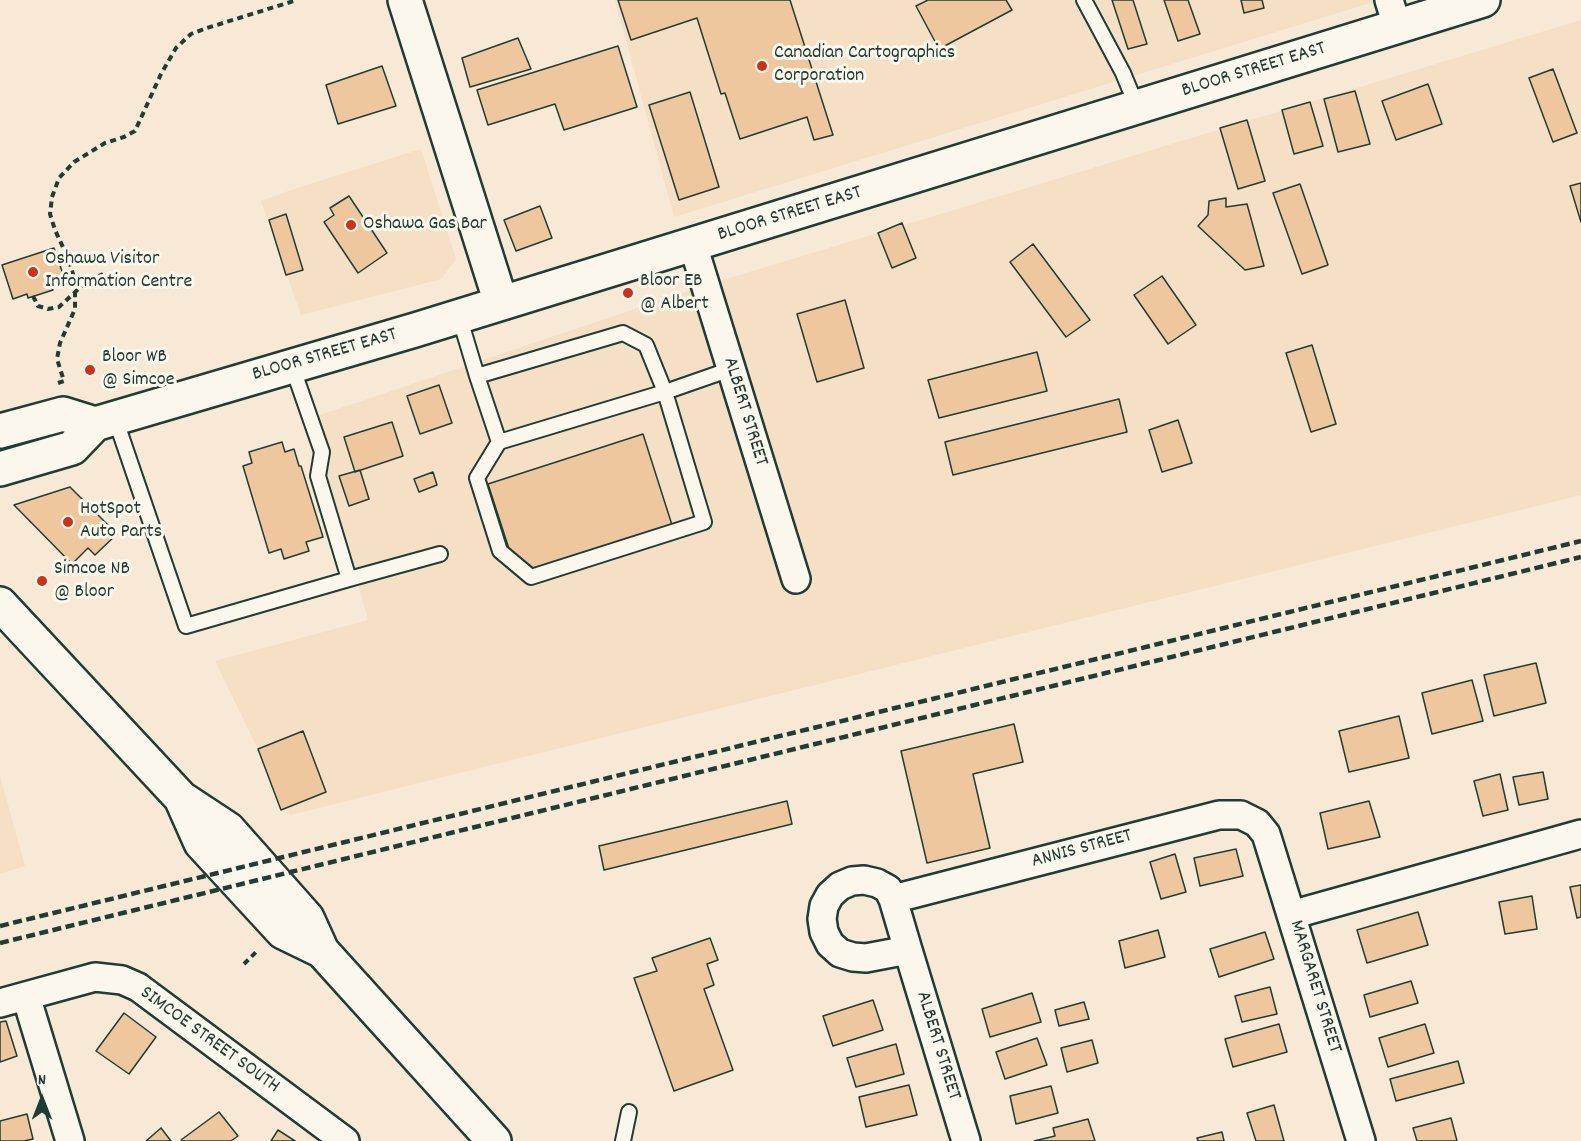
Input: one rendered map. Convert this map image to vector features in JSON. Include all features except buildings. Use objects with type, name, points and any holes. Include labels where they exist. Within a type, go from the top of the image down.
[{"type":"main road","points":[[405,0],[501,303]]},
{"type":"main road","name":"BLOOR STREET EAST","points":[[0,469],[72,448],[105,421],[693,245],[1137,107],[1393,13],[1483,0]]},
{"type":"main road","points":[[0,431],[63,414],[105,421]]},
{"type":"main road","points":[[0,604],[181,798],[201,843],[283,932],[322,951],[494,1141]]},
{"type":"street","name":"ALBERT STREET","points":[[693,245],[796,579]]},
{"type":"street","name":"ANNIS STREET","points":[[894,899],[1219,815],[1241,815],[1257,824],[1266,834]]},
{"type":"street","name":"MARGARET STREET","points":[[1266,834],[1360,1141]]},
{"type":"street","points":[[1291,915],[1581,834]]},
{"type":"street","points":[[894,899],[888,889],[871,881],[852,881],[840,886],[830,895],[824,906],[822,919],[824,932],[831,944],[840,952],[853,957],[866,958],[908,950]]},
{"type":"street","name":"ALBERT STREET","points":[[894,899],[966,1141]]},
{"type":"street","name":"SIMCOE STREET SOUTH","points":[[0,1003],[95,977],[122,980],[138,987],[345,1141]]},
{"type":"street","points":[[26,996],[70,1141]]},
{"type":"lane","points":[[1084,0],[1123,73],[1137,107]]},
{"type":"lane","points":[[459,316],[499,442]]},
{"type":"lane","points":[[477,376],[623,333],[646,345],[665,392],[704,522],[531,577],[500,551],[477,478],[499,442],[665,392],[731,369]]},
{"type":"lane","points":[[292,366],[322,452],[318,476],[349,579]]},
{"type":"lane","points":[[105,421],[186,626],[440,554]]},
{"type":"lane","points":[[623,1141],[629,1112]]},
{"type":"path","points":[[64,381],[57,359],[60,343],[75,309],[75,292],[68,258],[50,214],[52,196],[58,178],[74,162],[105,143],[135,131],[176,48],[191,34],[297,0]]},
{"type":"path","points":[[33,296],[38,306],[48,309],[60,308],[86,282],[103,274]]},
{"type":"path","points":[[244,964],[260,948]]},
{"type":"shaded area","points":[[615,0],[1380,0],[674,217]]},
{"type":"shaded area","points":[[1581,20],[1581,495],[290,815],[215,661],[368,620],[311,418],[700,287]]},
{"type":"shaded area","points":[[421,149],[456,259],[441,279],[301,315],[261,201]]},
{"type":"shaded area","points":[[0,776],[25,866],[0,874]]},
{"type":"railway","points":[[0,926],[1581,541]]},
{"type":"railway","points":[[0,943],[1581,557]]},
{"type":"place","name":"Canadian Cartographics Corporation","points":[[762,66]]},
{"type":"place","name":"Oshawa Gas Bar","points":[[351,225]]},
{"type":"place","name":"Oshawa Visitor Information Centre","points":[[33,272]]},
{"type":"place","name":"Bloor EB @ Albert","points":[[628,293]]},
{"type":"place","name":"Bloor WB @ Simcoe","points":[[90,370]]},
{"type":"place","name":"HotSpot Auto Parts","points":[[68,522]]},
{"type":"place","name":"Simcoe NB @ Bloor","points":[[42,581]]}]
